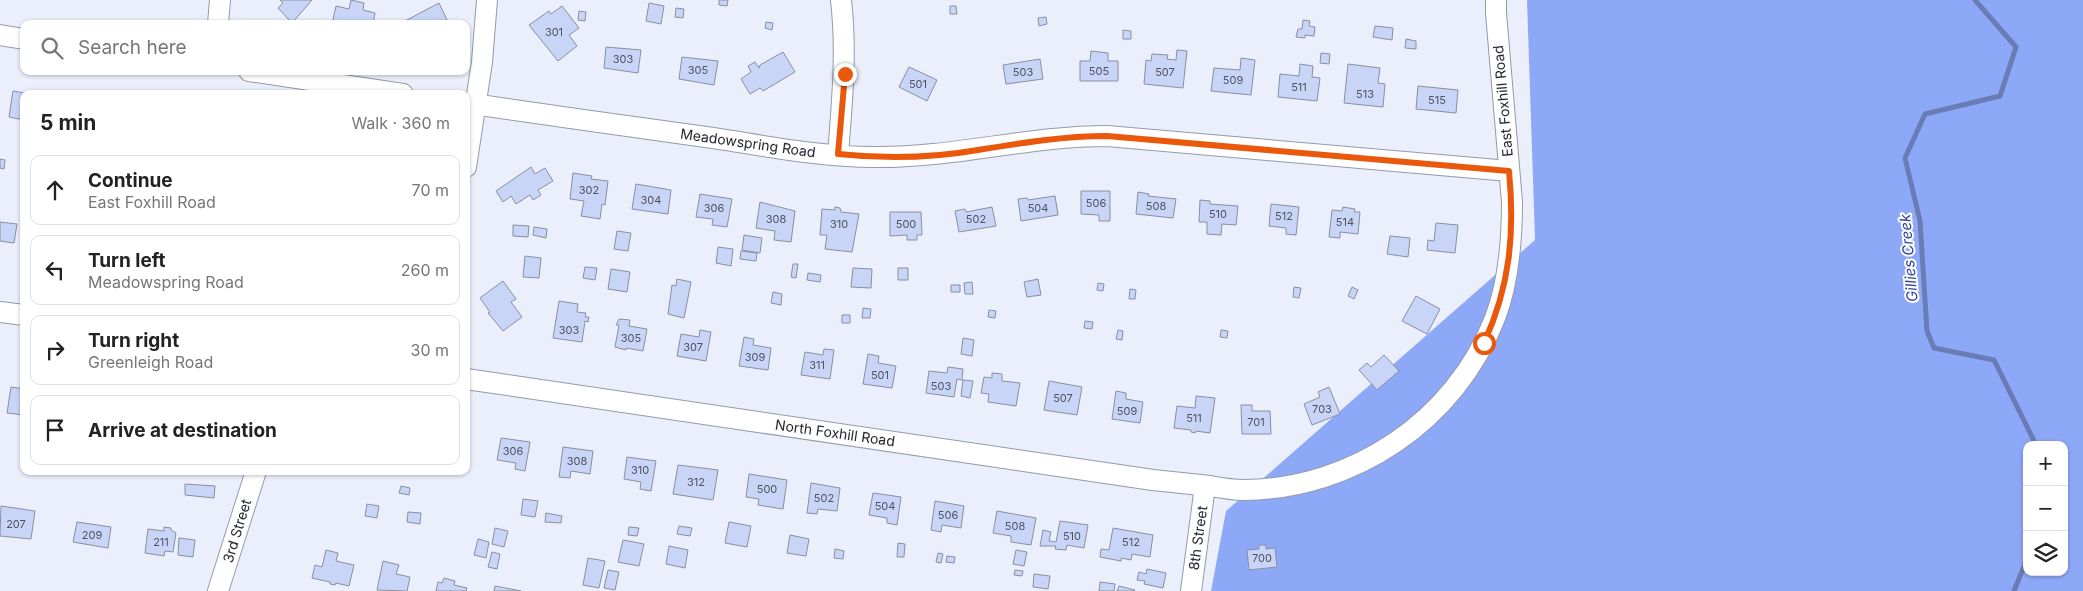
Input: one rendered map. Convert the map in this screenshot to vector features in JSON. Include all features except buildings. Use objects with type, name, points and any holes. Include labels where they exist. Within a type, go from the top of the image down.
[{"type":"street","points":[[218,20],[220,0]]},
{"type":"street","points":[[470,117],[471,104],[482,62],[486,0]]},
{"type":"street","points":[[838,154],[845,74],[844,26],[841,0]]},
{"type":"street","name":"East Foxhill Road","points":[[1205,486],[1243,490],[1277,487],[1304,482],[1356,466],[1388,448],[1418,427],[1442,403],[1468,370],[1484,343],[1496,317],[1508,268],[1512,228],[1496,0]]},
{"type":"street","points":[[0,35],[20,38]]},
{"type":"street","points":[[276,75],[376,90]]},
{"type":"street","name":"Meadowspring Road","points":[[471,104],[800,151],[872,158],[914,157],[978,150],[1052,138],[1107,136],[1509,171]]},
{"type":"street","points":[[0,312],[20,314]]},
{"type":"street","name":"North Foxhill Road","points":[[470,380],[1153,480],[1205,486]]},
{"type":"street","name":"3rd Street","points":[[218,591],[255,475]]},
{"type":"street","name":"8th Street","points":[[1191,591],[1205,486]]},
{"type":"shaded area","points":[[1527,0],[2083,0],[2083,591],[1211,591],[1226,511],[1535,240]]},
{"type":"waterway","name":"Gillies Creek","points":[[1975,0],[2016,47],[2000,96],[1925,114],[1905,158],[1920,221],[1927,331],[1934,348],[1994,360],[2034,441]]},
{"type":"waterway","name":"Gillies Creek","points":[[2014,591],[2023,569]]},
{"type":"route","points":[[845,74],[838,154],[872,158],[914,157],[978,150],[1052,138],[1107,136],[1139,137],[1509,171],[1512,228],[1508,268],[1496,317],[1484,343]]}]
